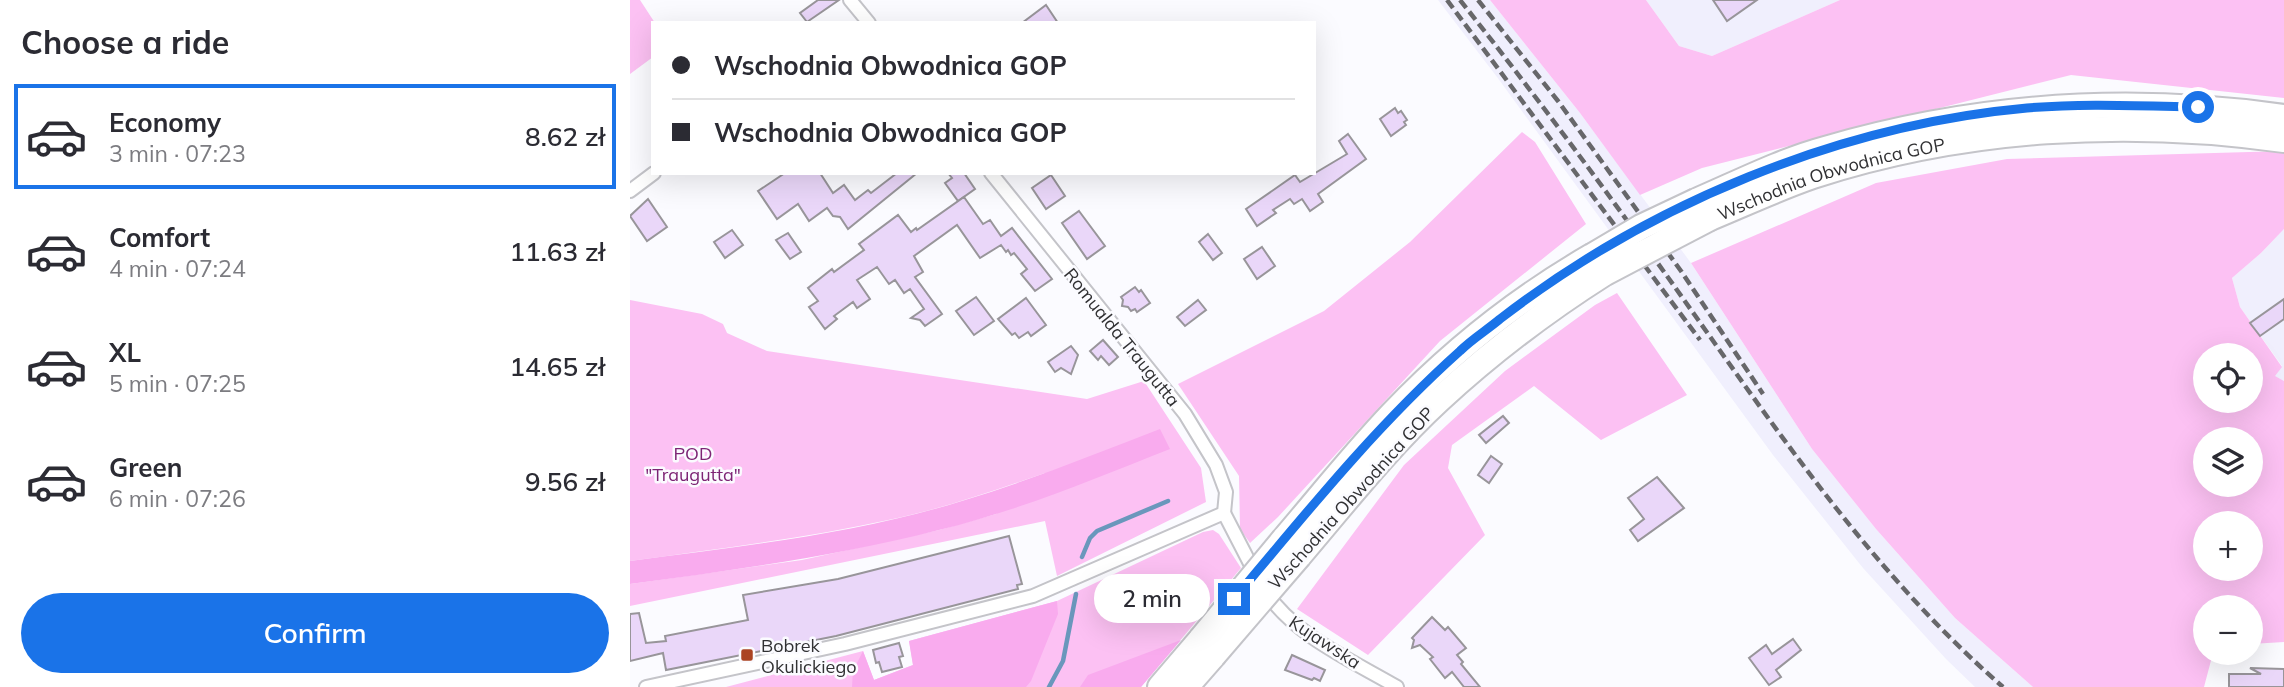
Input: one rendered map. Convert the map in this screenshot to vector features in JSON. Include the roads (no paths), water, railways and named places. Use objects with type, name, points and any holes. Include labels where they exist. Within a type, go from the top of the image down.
[{"type":"highway","name":"Wschodnia Obwodnica GOP","points":[[1160,687],[1207,647],[1292,547],[1437,402],[1598,265],[1703,209],[1822,149],[1980,114],[2029,108],[2130,106],[2198,107],[2284,117]]},
{"type":"highway","name":"Wschodnia Obwodnica GOP","points":[[1703,209],[1916,149],[1973,138],[2094,129],[2142,129],[2196,130],[2284,140]]},
{"type":"highway","name":"Wschodnia Obwodnica GOP","points":[[1186,687],[1207,647]]},
{"type":"street","points":[[850,0],[867,21]]},
{"type":"street","points":[[630,191],[651,175]]},
{"type":"street","name":"Romualda Traugutta","points":[[993,175],[1185,415],[1216,465],[1226,492],[1224,513]]},
{"type":"street","points":[[646,687],[845,644],[1032,596],[1224,513]]},
{"type":"street","name":"Kujawska","points":[[1224,513],[1259,581],[1278,610],[1304,631],[1397,687]]},
{"type":"waterway","points":[[1082,557],[1090,538],[1097,531],[1168,501]]},
{"type":"waterway","points":[[1049,687],[1063,661],[1076,594]]},
{"type":"railway","points":[[1447,0],[1700,340]]},
{"type":"railway","points":[[1460,0],[1579,156],[1837,510],[1916,602],[1958,646],[2003,687]]},
{"type":"railway","points":[[1478,0],[1558,101],[1681,271],[1763,394]]},
{"type":"place","name":"Bobrek Okulickiego","points":[[747,655]]},
{"type":"park label","name":"POD \"Traugutta\"","points":[[693,463]]}]
